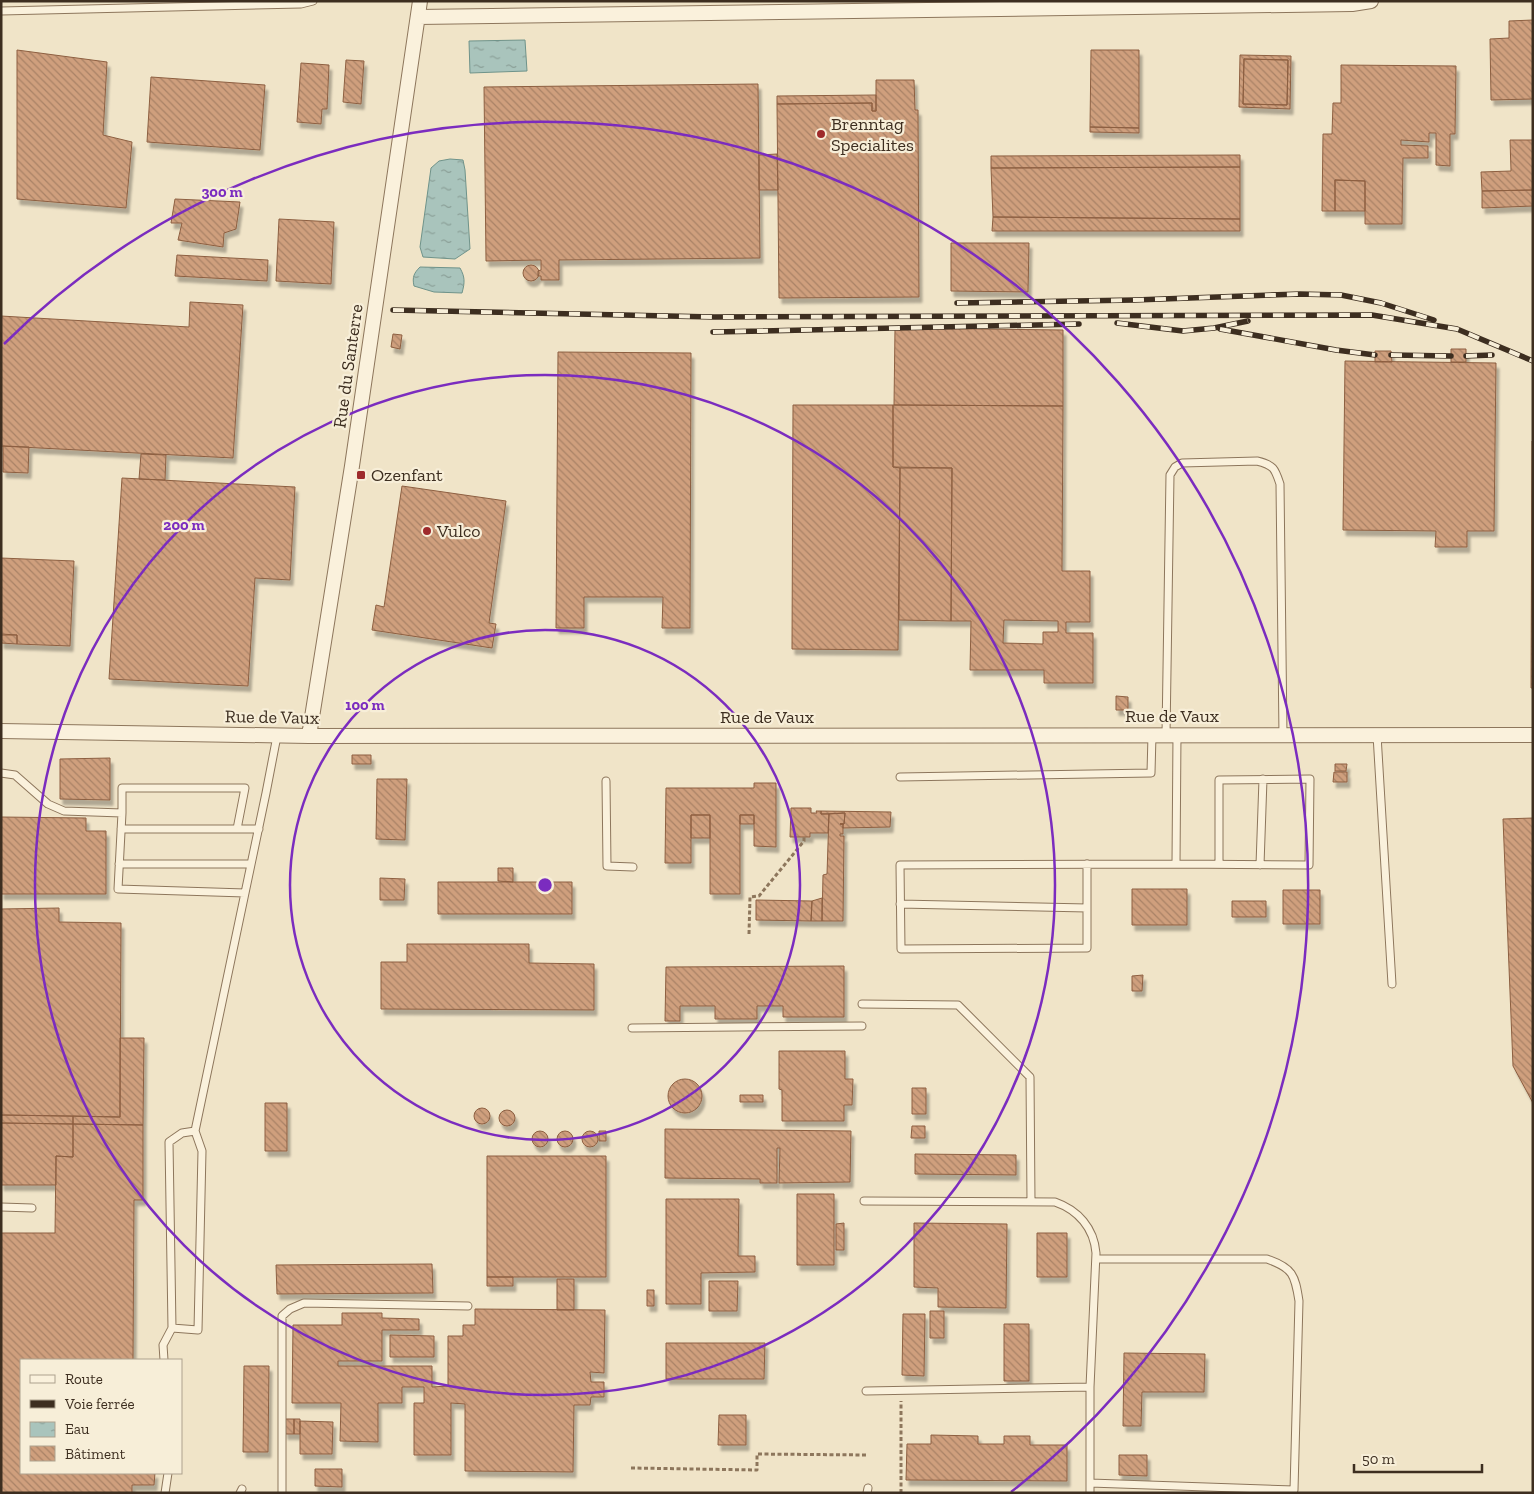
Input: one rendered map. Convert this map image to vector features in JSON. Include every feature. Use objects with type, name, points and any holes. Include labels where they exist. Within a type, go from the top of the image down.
[{"type":"street","name":"Rue du Santerre","points":[[309,736],[354,456],[420,1]]},
{"type":"street","points":[[418,17],[1352,4],[1371,1]]},
{"type":"street","name":"Rue de Vaux","points":[[1,731],[277,736],[1533,735]]},
{"type":"lane","points":[[1,11],[301,4],[313,1]]},
{"type":"lane","points":[[1176,864],[1165,735],[1170,475],[1175,467],[1182,463],[1258,461],[1269,464],[1275,470],[1280,484],[1283,735]]},
{"type":"lane","points":[[900,777],[1151,773],[1165,735]]},
{"type":"lane","points":[[1378,735],[1392,984]]},
{"type":"lane","points":[[172,1328],[198,1330],[202,1151],[194,1131],[259,829],[277,736]]},
{"type":"lane","points":[[1,773],[14,775],[48,804],[64,811],[122,813]]},
{"type":"lane","points":[[1260,865],[1263,779]]},
{"type":"lane","points":[[1087,864],[1087,948],[901,949],[900,865],[1087,864],[1309,865],[1310,779],[1220,780],[1219,864]]},
{"type":"lane","points":[[606,781],[607,866],[634,867]]},
{"type":"lane","points":[[238,829],[245,788],[122,788],[118,889],[245,893]]},
{"type":"lane","points":[[121,829],[259,829]]},
{"type":"lane","points":[[119,864],[251,864]]},
{"type":"lane","points":[[900,904],[1087,908]]},
{"type":"lane","points":[[862,1004],[958,1004],[1030,1078],[1031,1202]]},
{"type":"lane","points":[[632,1028],[862,1026]]},
{"type":"lane","points":[[164,1359],[164,1345],[172,1328],[169,1142],[182,1133],[194,1131]]},
{"type":"lane","points":[[864,1201],[1055,1202],[1064,1205],[1078,1215],[1089,1229],[1095,1244],[1096,1259],[1090,1387],[1090,1493]]},
{"type":"lane","points":[[1,1206],[32,1208]]},
{"type":"lane","points":[[1090,1483],[1294,1490],[1299,1321],[1296,1279],[1283,1265],[1267,1259],[1096,1259]]},
{"type":"lane","points":[[282,1493],[282,1316],[290,1309],[304,1304],[468,1306]]},
{"type":"lane","points":[[866,1391],[1090,1387]]},
{"type":"lane","points":[[164,1493],[168,1474]]},
{"type":"path","points":[[749,934],[750,897],[759,896],[804,841],[804,837]]},
{"type":"path","points":[[901,1390],[901,1493]]},
{"type":"path","points":[[631,1468],[756,1470],[757,1454],[867,1455]]},
{"type":"water","points":[[525,40],[527,71],[470,73],[469,41]]},
{"type":"water","points":[[450,159],[463,160],[470,249],[455,259],[423,257],[420,247],[431,168],[439,161]]},
{"type":"water","points":[[420,267],[460,268],[464,280],[462,293],[434,292],[414,286],[414,275]]},
{"type":"building","points":[[1533,20],[1533,99],[1491,100],[1490,39],[1509,38],[1509,21]]},
{"type":"building","points":[[17,50],[107,62],[103,135],[132,142],[126,208],[17,199]]},
{"type":"building","points":[[1091,50],[1139,50],[1139,128],[1090,127]]},
{"type":"building","points":[[1240,55],[1291,56],[1290,109],[1239,107]],"holes":[[[1244,59],[1288,60],[1287,105],[1243,104]]]},
{"type":"building","points":[[1244,59],[1288,60],[1287,105],[1243,104]]},
{"type":"building","points":[[346,60],[364,61],[361,104],[343,102]]},
{"type":"building","points":[[301,63],[329,65],[327,109],[322,109],[321,124],[297,122]]},
{"type":"building","points":[[1341,65],[1456,66],[1455,134],[1450,134],[1450,166],[1436,165],[1436,133],[1429,133],[1429,142],[1401,140],[1401,145],[1428,146],[1428,158],[1403,158],[1402,224],[1365,224],[1365,181],[1335,180],[1335,211],[1322,211],[1323,134],[1332,134],[1333,103],[1341,103]]},
{"type":"building","points":[[151,77],[265,85],[260,150],[147,142]]},
{"type":"building","points":[[876,80],[914,80],[915,110],[918,110],[919,297],[779,298],[777,104],[872,103],[872,111],[876,111]]},
{"type":"building","points":[[758,84],[760,258],[559,260],[559,280],[541,280],[541,276],[538,276],[538,271],[541,270],[541,260],[486,261],[484,87]]},
{"type":"building","points":[[876,95],[876,111],[872,111],[872,103],[777,104],[777,96]]},
{"type":"building","points":[[1090,127],[1139,128],[1139,133],[1090,132]]},
{"type":"building","points":[[1510,140],[1533,140],[1533,190],[1482,191],[1481,172],[1511,171]]},
{"type":"building","points":[[777,154],[778,190],[759,190],[759,155]]},
{"type":"building","points":[[1240,155],[1240,167],[991,168],[991,156]]},
{"type":"building","points":[[1240,167],[1240,219],[993,217],[991,168]]},
{"type":"building","points":[[1335,180],[1365,181],[1365,211],[1335,211]]},
{"type":"building","points":[[1533,190],[1533,206],[1482,208],[1482,191]]},
{"type":"building","points":[[175,199],[240,202],[236,229],[224,233],[223,247],[178,240],[182,223],[171,223]]},
{"type":"building","points":[[993,217],[1240,219],[1240,231],[992,231]]},
{"type":"building","points":[[279,219],[334,222],[331,284],[276,281]]},
{"type":"building","points":[[951,243],[1029,243],[1028,292],[951,291]]},
{"type":"building","points":[[177,255],[268,260],[267,281],[175,276]]},
{"type":"building","points":[[531,265],[537,267],[539,273],[537,279],[531,281],[525,279],[523,273],[525,267]]},
{"type":"building","points":[[190,302],[243,305],[233,458],[1,446],[1,316],[189,327]]},
{"type":"building","points":[[895,328],[1063,330],[1063,406],[894,405]]},
{"type":"building","points":[[393,334],[402,335],[400,349],[391,347]]},
{"type":"building","points":[[1451,349],[1466,349],[1466,362],[1451,362]]},
{"type":"building","points":[[1375,351],[1391,351],[1392,362],[1375,362]]},
{"type":"building","points":[[558,352],[691,353],[690,628],[662,628],[663,597],[584,597],[584,628],[556,628]]},
{"type":"building","points":[[1345,361],[1496,363],[1494,531],[1467,531],[1467,547],[1435,547],[1436,531],[1343,530]]},
{"type":"building","points":[[793,405],[893,405],[893,467],[900,468],[898,650],[792,649]]},
{"type":"building","points":[[893,405],[1063,406],[1062,571],[1090,571],[1090,622],[1066,622],[1066,633],[1093,633],[1093,683],[1044,683],[1044,670],[970,670],[971,621],[951,621],[952,468],[893,467]],"holes":[[[1004,620],[1058,621],[1058,632],[1043,632],[1043,644],[1003,643]]]},
{"type":"building","points":[[1532,441],[1533,688],[1531,688]]},
{"type":"building","points":[[3,446],[29,447],[28,473],[3,472]]},
{"type":"building","points":[[141,454],[166,455],[165,480],[139,479]]},
{"type":"building","points":[[900,468],[952,468],[951,621],[899,620]]},
{"type":"building","points":[[122,478],[295,487],[290,580],[255,578],[248,686],[109,679]]},
{"type":"building","points":[[402,486],[506,501],[489,623],[496,624],[492,648],[372,630],[376,605],[384,607]]},
{"type":"building","points":[[1,558],[74,561],[70,646],[17,644],[17,635],[1,634]]},
{"type":"building","points":[[1,635],[17,635],[17,644],[1,643]]},
{"type":"building","points":[[1116,696],[1128,697],[1128,710],[1116,710]]},
{"type":"building","points":[[352,755],[371,755],[371,764],[352,764]]},
{"type":"building","points":[[110,758],[110,800],[60,799],[60,759]]},
{"type":"building","points":[[1335,764],[1347,764],[1346,771],[1335,771]]},
{"type":"building","points":[[1334,772],[1347,772],[1347,782],[1333,782]]},
{"type":"building","points":[[377,779],[407,779],[405,840],[376,839]]},
{"type":"building","points":[[754,783],[776,783],[776,847],[754,846],[754,815],[740,815],[740,894],[710,894],[710,815],[691,815],[691,863],[665,863],[666,788],[754,788]]},
{"type":"building","points":[[791,808],[811,808],[811,813],[821,811],[821,814],[829,814],[828,833],[810,833],[810,837],[790,837]]},
{"type":"building","points":[[821,811],[891,812],[890,827],[843,828],[845,813],[821,814]]},
{"type":"building","points":[[845,813],[843,834],[840,834],[840,836],[844,836],[843,921],[822,921],[823,875],[827,874],[829,814]]},
{"type":"building","points":[[691,815],[710,815],[710,838],[691,838]]},
{"type":"building","points":[[740,815],[754,815],[754,824],[740,824]]},
{"type":"building","points":[[1,817],[86,818],[86,831],[106,831],[106,894],[1,894]]},
{"type":"building","points":[[1533,818],[1533,1103],[1513,1066],[1503,819]]},
{"type":"building","points":[[498,868],[513,868],[513,882],[498,881]]},
{"type":"building","points":[[380,878],[405,879],[404,900],[380,900]]},
{"type":"building","points":[[438,882],[572,882],[572,914],[438,914]]},
{"type":"building","points":[[1132,889],[1187,889],[1187,925],[1132,925]]},
{"type":"building","points":[[1283,890],[1320,890],[1320,924],[1283,924]]},
{"type":"building","points":[[822,898],[822,921],[811,921],[812,901]]},
{"type":"building","points":[[756,900],[812,901],[811,921],[756,920]]},
{"type":"building","points":[[1232,901],[1266,901],[1266,917],[1232,917]]},
{"type":"building","points":[[59,908],[59,922],[121,923],[120,1117],[1,1115],[1,909]]},
{"type":"building","points":[[407,944],[529,944],[529,963],[594,964],[594,1010],[381,1009],[381,962],[407,962]]},
{"type":"building","points":[[844,966],[844,1017],[783,1017],[783,1006],[757,1006],[757,1019],[715,1019],[715,1006],[680,1006],[680,1021],[665,1021],[666,967]]},
{"type":"building","points":[[1143,975],[1142,991],[1132,991],[1132,976]]},
{"type":"building","points":[[120,1038],[144,1038],[143,1125],[73,1124],[73,1116],[120,1117]]},
{"type":"building","points":[[779,1051],[845,1051],[845,1079],[853,1079],[852,1105],[844,1105],[844,1121],[782,1121],[782,1090],[779,1089]]},
{"type":"building","points":[[685,1079],[692,1080],[697,1084],[701,1089],[701,1103],[697,1108],[692,1112],[685,1113],[678,1112],[673,1108],[669,1103],[668,1096],[669,1089],[673,1084],[678,1080]]},
{"type":"building","points":[[912,1088],[926,1088],[926,1114],[912,1114]]},
{"type":"building","points":[[740,1095],[763,1095],[763,1102],[740,1102]]},
{"type":"building","points":[[265,1103],[287,1103],[287,1151],[265,1151]]},
{"type":"building","points":[[479,1108],[485,1108],[490,1113],[488,1122],[479,1124],[474,1119],[474,1113]]},
{"type":"building","points":[[504,1110],[510,1110],[515,1115],[513,1124],[504,1126],[499,1121],[499,1115]]},
{"type":"building","points":[[1,1115],[73,1116],[73,1124],[1,1123]]},
{"type":"building","points":[[1,1123],[73,1124],[73,1157],[56,1156],[56,1185],[1,1185]]},
{"type":"building","points":[[73,1124],[143,1125],[143,1200],[134,1200],[133,1359],[20,1359],[20,1474],[155,1474],[154,1485],[132,1485],[132,1493],[1,1493],[1,1233],[55,1233],[56,1156],[73,1157]]},
{"type":"building","points":[[912,1126],[925,1126],[925,1138],[911,1138]]},
{"type":"building","points":[[665,1129],[851,1131],[850,1182],[779,1183],[780,1148],[777,1148],[777,1183],[760,1183],[760,1179],[665,1178]]},
{"type":"building","points":[[540,1131],[546,1133],[548,1139],[546,1145],[540,1147],[534,1145],[532,1139],[534,1133]]},
{"type":"building","points":[[562,1131],[568,1131],[573,1136],[571,1145],[562,1147],[557,1142],[557,1136]]},
{"type":"building","points":[[587,1131],[593,1131],[598,1136],[596,1145],[587,1147],[582,1142],[582,1136]]},
{"type":"building","points":[[599,1131],[606,1131],[606,1141],[599,1141]]},
{"type":"building","points":[[915,1154],[1016,1155],[1016,1175],[915,1174]]},
{"type":"building","points":[[487,1156],[606,1156],[606,1277],[487,1277]]},
{"type":"building","points":[[797,1194],[834,1194],[834,1265],[797,1265]]},
{"type":"building","points":[[666,1199],[739,1199],[738,1256],[755,1256],[755,1272],[701,1273],[701,1304],[666,1304]]},
{"type":"building","points":[[844,1223],[844,1250],[836,1250],[836,1224]]},
{"type":"building","points":[[914,1223],[1007,1224],[1006,1308],[938,1307],[938,1288],[914,1287]]},
{"type":"building","points":[[1037,1233],[1067,1233],[1067,1277],[1037,1277]]},
{"type":"building","points":[[432,1264],[433,1293],[277,1294],[276,1265]]},
{"type":"building","points":[[487,1277],[513,1277],[513,1286],[487,1286]]},
{"type":"building","points":[[557,1279],[574,1279],[574,1310],[557,1310]]},
{"type":"building","points":[[709,1281],[738,1281],[737,1311],[709,1311]]},
{"type":"building","points":[[647,1290],[654,1290],[654,1306],[647,1306]]},
{"type":"building","points":[[475,1309],[605,1310],[604,1373],[590,1372],[591,1382],[604,1382],[604,1397],[591,1397],[590,1405],[574,1405],[573,1472],[465,1471],[465,1404],[451,1403],[451,1455],[414,1455],[414,1403],[424,1403],[424,1387],[402,1387],[402,1403],[378,1403],[378,1442],[340,1441],[341,1403],[292,1403],[293,1325],[342,1325],[342,1313],[382,1313],[382,1318],[419,1319],[419,1330],[382,1330],[382,1361],[338,1361],[338,1366],[432,1366],[432,1387],[448,1386],[448,1336],[463,1336],[463,1325],[475,1325]]},
{"type":"building","points":[[930,1311],[944,1311],[944,1338],[930,1338]]},
{"type":"building","points":[[903,1314],[925,1314],[924,1376],[902,1375]]},
{"type":"building","points":[[1004,1324],[1029,1324],[1029,1381],[1004,1381]]},
{"type":"building","points":[[390,1335],[434,1336],[434,1357],[390,1357]]},
{"type":"building","points":[[666,1343],[765,1343],[764,1379],[666,1379]]},
{"type":"building","points":[[1124,1353],[1205,1354],[1204,1392],[1142,1392],[1141,1426],[1123,1426]]},
{"type":"building","points":[[244,1366],[269,1366],[268,1452],[243,1452]]},
{"type":"building","points":[[719,1415],[746,1415],[746,1445],[718,1445]]},
{"type":"building","points":[[284,1419],[294,1419],[294,1434],[285,1434]]},
{"type":"building","points":[[294,1419],[300,1419],[300,1434],[294,1434]]},
{"type":"building","points":[[300,1421],[333,1422],[332,1454],[300,1454]]},
{"type":"building","points":[[931,1435],[978,1436],[978,1444],[1004,1444],[1004,1436],[1030,1436],[1030,1445],[1067,1445],[1067,1481],[906,1480],[907,1444],[931,1444]]},
{"type":"building","points":[[1119,1455],[1147,1455],[1147,1476],[1119,1475]]},
{"type":"building","points":[[315,1469],[342,1469],[342,1487],[315,1486]]},
{"type":"railway","points":[[957,303],[1135,300],[1300,294],[1341,295],[1381,303],[1434,320]]},
{"type":"railway","points":[[393,310],[714,317],[1372,315],[1457,329],[1533,361]]},
{"type":"railway","points":[[1117,323],[1183,331],[1214,328],[1248,321]]},
{"type":"railway","points":[[713,332],[1079,324]]},
{"type":"railway","points":[[1220,329],[1336,350],[1375,355]]},
{"type":"railway","points":[[1391,355],[1451,356]]},
{"type":"railway","points":[[1466,356],[1492,355]]},
{"type":"place","name":"Brenntag Specialites","points":[[821,134]]},
{"type":"place","name":"Ozenfant","points":[[361,475]]},
{"type":"place","name":"Vulco","points":[[427,531]]}]
